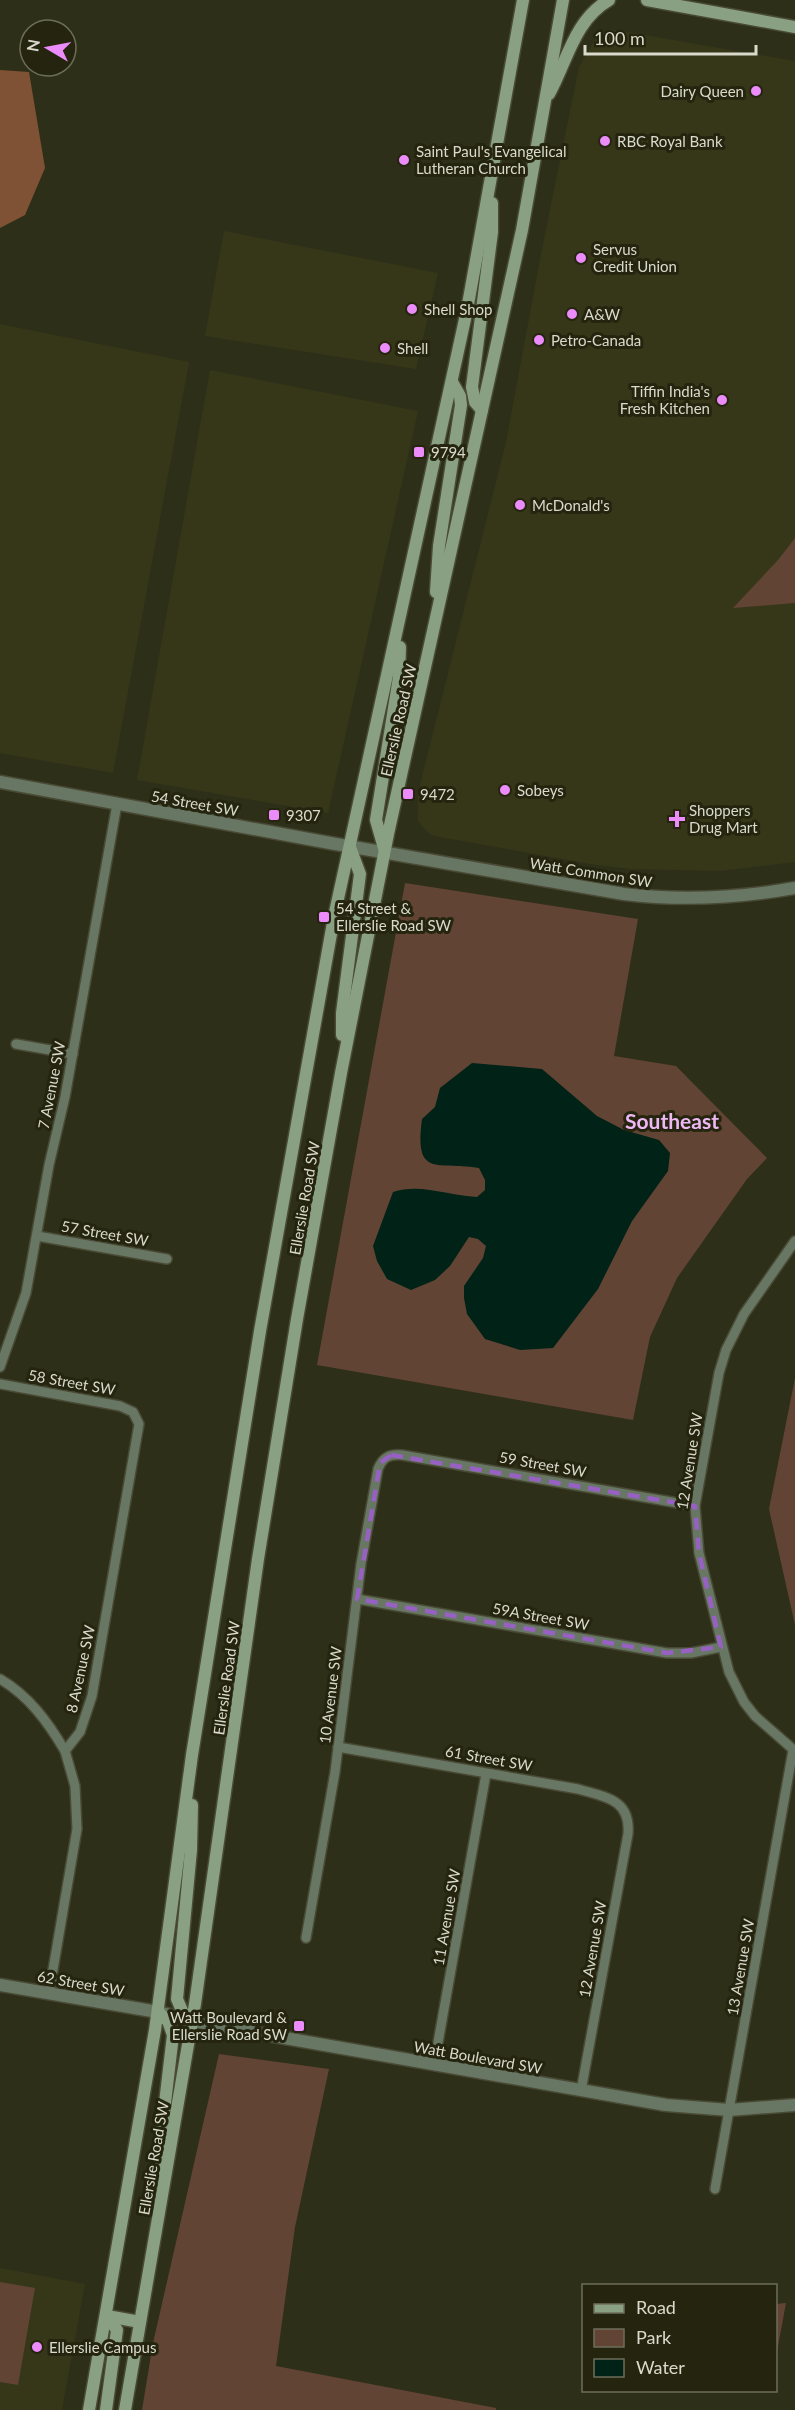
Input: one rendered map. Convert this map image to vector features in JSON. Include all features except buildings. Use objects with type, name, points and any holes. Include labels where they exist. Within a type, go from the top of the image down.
[{"type":"main road","name":"Ellerslie Road SW","points":[[89,2410],[158,2012],[192,1755],[262,1319],[334,917],[452,382],[523,0]]},
{"type":"main road","name":"Ellerslie Road SW","points":[[125,2410],[192,2021],[258,1558],[341,1072],[385,853],[522,230],[564,0]]},
{"type":"main road","points":[[544,103],[578,33],[594,11],[609,0]]},
{"type":"main road","points":[[647,0],[795,27]]},
{"type":"main road","points":[[482,410],[472,394],[492,232],[492,168]]},
{"type":"main road","points":[[434,629],[439,546],[461,405],[460,396],[452,382]]},
{"type":"main road","points":[[385,853],[376,820],[399,677],[400,620]]},
{"type":"main road","points":[[341,1072],[342,1013],[360,874],[350,847]]},
{"type":"main road","points":[[192,1755],[191,1850],[177,1999],[183,2013],[192,2021]]},
{"type":"main road","points":[[158,2012],[168,2021],[173,2035],[161,2137],[161,2204]]},
{"type":"main road","points":[[107,2316],[140,2322]]},
{"type":"main road","points":[[105,2410],[117,2330],[107,2316]]},
{"type":"street","name":"54 Street SW","points":[[0,782],[385,853]]},
{"type":"street","name":"7 Avenue SW","points":[[0,1367],[23,1305],[72,1054],[117,804]]},
{"type":"street","name":"Watt Common SW","points":[[385,853],[638,896],[684,898],[736,896],[795,888]]},
{"type":"street","points":[[16,1044],[72,1054]]},
{"type":"street","name":"57 Street SW","points":[[37,1236],[167,1259]]},
{"type":"street","name":"12 Avenue SW","points":[[794,1751],[766,1728],[744,1702],[729,1672],[699,1553],[695,1506],[719,1373],[726,1350],[744,1314],[795,1241]]},
{"type":"street","name":"58 Street SW","points":[[0,1384],[120,1406],[136,1415]]},
{"type":"street","name":"8 Avenue SW","points":[[65,1751],[80,1732],[92,1696],[139,1430],[136,1415]]},
{"type":"street","name":"59 Street SW","points":[[385,1457],[402,1455],[695,1506]]},
{"type":"street","name":"10 Avenue SW","points":[[306,1938],[338,1747],[357,1599],[378,1469],[385,1457]]},
{"type":"street","name":"59A Street SW","points":[[357,1599],[667,1653],[700,1652],[721,1647]]},
{"type":"street","points":[[0,1679],[30,1701],[52,1730],[65,1751],[71,1768],[77,1801],[77,1829],[50,1993]]},
{"type":"street","name":"61 Street SW","points":[[338,1747],[586,1791],[620,1804],[627,1813]]},
{"type":"street","name":"13 Avenue SW","points":[[715,2189],[794,1751]]},
{"type":"street","name":"11 Avenue SW","points":[[434,2065],[486,1774]]},
{"type":"street","name":"12 Avenue SW","points":[[581,2091],[628,1834],[627,1813]]},
{"type":"street","name":"62 Street SW","points":[[0,1985],[158,2012]]},
{"type":"street","name":"Watt Boulevard SW","points":[[158,2012],[192,2021],[666,2105],[729,2110],[795,2105]]},
{"type":"highlighted area","points":[[391,1455],[402,1455],[695,1506],[699,1553],[721,1647],[667,1653],[357,1599],[380,1463]]},
{"type":"shaded area","points":[[610,29],[795,61],[795,862],[720,871],[631,869],[596,865],[434,836],[427,832],[418,821],[418,793],[506,442],[579,67],[596,38]]},
{"type":"shaded area","points":[[0,70],[18,71],[18,78],[30,78],[45,168],[25,215],[0,228]]},
{"type":"shaded area","points":[[224,231],[438,273],[416,369],[205,336]]},
{"type":"shaded area","points":[[0,324],[189,362],[113,773],[0,753]]},
{"type":"shaded area","points":[[210,370],[418,411],[328,813],[137,780]]},
{"type":"shaded area","name":"Ellerslie Campus","points":[[0,2268],[85,2284],[62,2410],[0,2410]]},
{"type":"green space","points":[[795,538],[795,603],[733,608],[778,560]]},
{"type":"green space","points":[[405,883],[638,919],[614,1056],[676,1066],[767,1158],[747,1179],[677,1278],[650,1337],[633,1420],[317,1365]]},
{"type":"green space","points":[[795,1378],[795,1625],[769,1509]]},
{"type":"green space","points":[[219,2054],[329,2069],[295,2227],[276,2366],[496,2408],[496,2410],[142,2410],[153,2343]]},
{"type":"green space","points":[[0,2282],[35,2288],[18,2385],[0,2382]]},
{"type":"green space","points":[[786,2303],[777,2352],[777,2304]]},
{"type":"water","points":[[472,1063],[542,1069],[597,1116],[624,1130],[659,1140],[670,1153],[668,1171],[632,1221],[598,1289],[553,1348],[520,1350],[485,1339],[467,1314],[464,1286],[483,1258],[486,1246],[478,1239],[469,1237],[450,1266],[435,1280],[411,1290],[387,1279],[377,1261],[373,1246],[393,1192],[424,1189],[477,1197],[485,1190],[485,1180],[479,1168],[432,1163],[425,1159],[420,1138],[422,1119],[435,1107],[440,1088]]},
{"type":"place","name":"Dairy Queen","points":[[756,91]]},
{"type":"place","name":"RBC Royal Bank","points":[[605,141]]},
{"type":"place","name":"Saint Paul's Evangelical Lutheran Church","points":[[404,160]]},
{"type":"place","name":"Servus Credit Union","points":[[581,258]]},
{"type":"place","name":"Shell Shop","points":[[412,309]]},
{"type":"place","name":"A&W","points":[[572,314]]},
{"type":"place","name":"Petro-Canada","points":[[539,340]]},
{"type":"place","name":"Shell","points":[[385,348]]},
{"type":"place","name":"Tiffin India's Fresh Kitchen","points":[[722,400]]},
{"type":"place","name":"9794","points":[[419,452]]},
{"type":"place","name":"McDonald's","points":[[520,505]]},
{"type":"place","name":"Sobeys","points":[[505,790]]},
{"type":"place","name":"9472","points":[[408,794]]},
{"type":"place","name":"9307","points":[[274,815]]},
{"type":"place","name":"Shoppers Drug Mart","points":[[677,819]]},
{"type":"place","name":"54 Street & Ellerslie Road SW","points":[[324,917]]},
{"type":"place","name":"Watt Boulevard & Ellerslie Road SW","points":[[299,2026]]},
{"type":"place","name":"Ellerslie Campus","points":[[37,2347]]},
{"type":"district","name":"Southeast","points":[[672,1120]]}]
